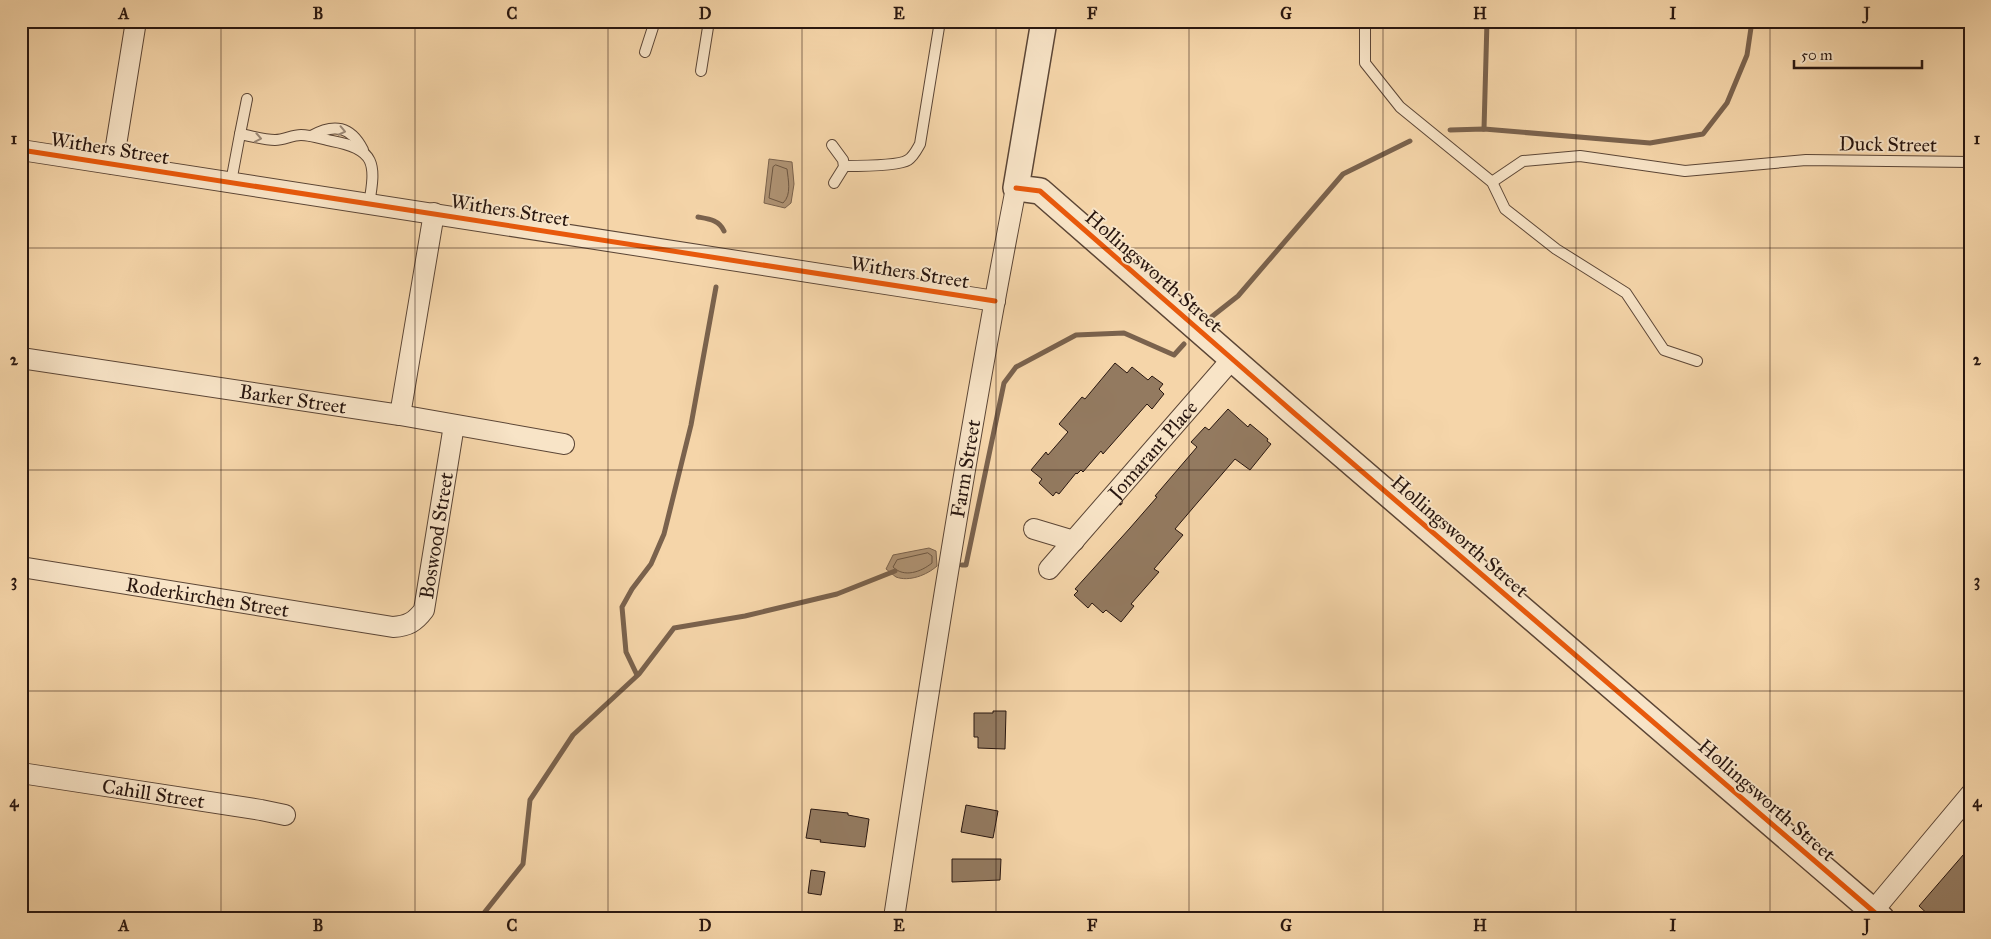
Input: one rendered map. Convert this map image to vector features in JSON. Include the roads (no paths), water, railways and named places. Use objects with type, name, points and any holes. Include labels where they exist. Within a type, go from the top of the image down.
[{"type":"street","points":[[113,164],[136,21]]},
{"type":"street","name":"Farm Street","points":[[894,918],[925,715],[994,301],[1016,188],[1044,21]]},
{"type":"street","name":"Withers Street","points":[[21,150],[994,301]]},
{"type":"street","name":"Hollingsworth Street","points":[[1016,188],[1040,191],[1232,359],[1877,914]]},
{"type":"street","points":[[400,416],[434,213]]},
{"type":"street","name":"Barker Street","points":[[21,358],[454,424],[564,444]]},
{"type":"street","name":"Jomarant Place","points":[[1049,569],[1232,359]]},
{"type":"street","name":"Boswood Street","points":[[393,627],[405,626],[416,620],[424,610],[454,424]]},
{"type":"street","points":[[1034,529],[1074,540]]},
{"type":"street","name":"Roderkirchen Street","points":[[21,567],[393,627]]},
{"type":"street","name":"Cahill Street","points":[[21,773],[285,815]]},
{"type":"street","points":[[1877,914],[1970,795]]},
{"type":"lane","points":[[645,52],[655,21]]},
{"type":"lane","points":[[701,71],[709,21]]},
{"type":"lane","points":[[844,166],[897,163],[907,161],[915,153],[920,144],[940,21]]},
{"type":"lane","points":[[1365,21],[1365,63],[1400,107],[1492,182],[1504,209],[1556,249],[1626,293],[1664,350],[1697,361]]},
{"type":"lane","points":[[231,182],[246,99]]},
{"type":"lane","points":[[240,134],[276,140],[301,134],[353,145],[370,160],[373,169],[369,204]]},
{"type":"lane","points":[[832,145],[843,160],[844,166],[834,183]]},
{"type":"lane","name":"Duck Street","points":[[1492,182],[1523,161],[1580,156],[1685,171],[1806,160],[1970,162]]},
{"type":"water","points":[[769,159],[792,162],[794,184],[791,203],[785,208],[764,203]]},
{"type":"water","points":[[929,548],[936,551],[937,566],[923,575],[906,579],[896,577],[886,569],[893,555]]},
{"type":"waterway","points":[[1484,129],[1487,21]]},
{"type":"waterway","points":[[1450,130],[1484,129],[1650,143],[1703,134],[1727,103],[1747,55],[1752,21]]},
{"type":"waterway","points":[[1205,322],[1238,296],[1343,174],[1410,141]]},
{"type":"waterway","points":[[698,217],[716,222],[724,231]]},
{"type":"waterway","points":[[637,675],[626,652],[622,607],[632,589],[651,564],[664,534],[691,425],[716,287]]},
{"type":"waterway","points":[[962,565],[966,565],[1004,383],[1016,367],[1076,335],[1124,333],[1174,355],[1184,344]]},
{"type":"waterway","points":[[480,918],[523,864],[530,800],[573,735],[639,674],[674,628],[745,616],[837,594],[895,571]]}]
